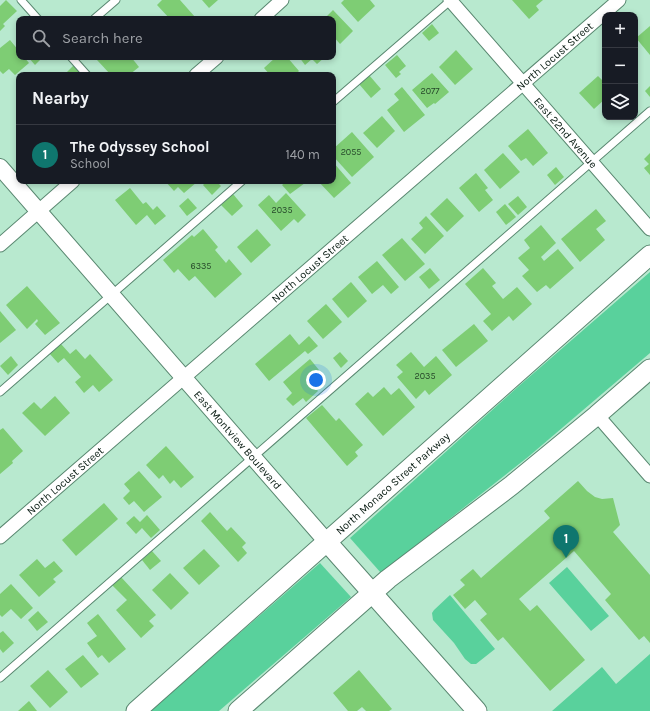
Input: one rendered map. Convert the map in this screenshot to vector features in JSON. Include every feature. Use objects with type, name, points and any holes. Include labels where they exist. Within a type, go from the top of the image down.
[{"type":"main road","name":"North Monaco Street Parkway","points":[[136,711],[650,255]]},
{"type":"main road","points":[[238,711],[388,579],[512,485],[650,369]]},
{"type":"main road","name":"East Montview Boulevard","points":[[327,542],[373,592],[469,708]]},
{"type":"street","points":[[264,16],[282,0]]},
{"type":"street","name":"East 22nd Avenue","points":[[450,0],[650,228]]},
{"type":"street","name":"North Locust Street","points":[[0,538],[619,0]]},
{"type":"street","points":[[200,72],[214,60]]},
{"type":"street","name":"East Montview Boulevard","points":[[0,167],[327,542]]},
{"type":"street","points":[[0,245],[70,184]]},
{"type":"street","points":[[597,415],[650,476]]},
{"type":"lane","points":[[21,0],[35,16]]},
{"type":"lane","points":[[97,16],[116,0]]},
{"type":"lane","points":[[336,99],[450,0]]},
{"type":"lane","points":[[74,60],[84,72]]},
{"type":"lane","points":[[0,678],[650,111]]},
{"type":"lane","points":[[0,392],[239,184]]},
{"type":"green space","points":[[650,272],[650,353],[528,457],[381,573],[350,538],[520,385]]},
{"type":"green space","points":[[320,563],[351,597],[219,711],[150,711]]},
{"type":"green space","points":[[567,567],[609,616],[591,631],[549,583]]},
{"type":"green space","points":[[450,595],[495,649],[476,664],[471,664],[465,659],[454,643],[433,620],[432,613],[434,610]]},
{"type":"green space","points":[[650,654],[650,711],[552,711],[602,667],[616,684]]},
{"type":"building","points":[[6,0],[17,11],[3,24],[5,26],[0,31],[0,6]]},
{"type":"building","points":[[162,0],[180,0],[194,16],[167,16],[157,5]]},
{"type":"building","points":[[202,0],[218,0],[209,8]]},
{"type":"building","points":[[344,0],[370,0],[375,6],[358,22],[341,3]]},
{"type":"building","points":[[512,0],[543,0],[536,6],[539,10],[529,19]]},
{"type":"building","points":[[333,10],[353,31],[340,44],[336,39],[336,16],[327,16]]},
{"type":"building","points":[[432,24],[439,33],[429,41],[422,33]]},
{"type":"building","points":[[650,26],[650,55],[638,40],[638,36]]},
{"type":"building","points":[[10,40],[16,47],[16,60],[26,60],[29,63],[18,72],[16,72],[15,75],[9,69],[3,74],[0,71],[0,48]]},
{"type":"building","points":[[456,50],[473,69],[455,85],[439,67]]},
{"type":"building","points":[[397,55],[406,66],[399,72],[401,74],[396,78],[385,65]]},
{"type":"building","points":[[31,60],[40,60],[35,65]]},
{"type":"building","points":[[97,60],[133,60],[139,67],[133,72],[108,72]]},
{"type":"building","points":[[273,60],[290,60],[299,71],[267,72],[264,68]]},
{"type":"building","points":[[301,60],[311,60],[305,65]]},
{"type":"building","points":[[313,60],[322,60],[317,64]]},
{"type":"building","points":[[74,65],[80,72],[67,72]]},
{"type":"building","points":[[432,73],[449,92],[435,104],[434,103],[427,108],[412,90]]},
{"type":"building","points":[[369,75],[381,89],[371,98],[359,84]]},
{"type":"building","points":[[598,76],[602,80],[602,102],[594,109],[579,93]]},
{"type":"building","points":[[650,86],[650,97],[645,91]]},
{"type":"building","points":[[402,87],[425,115],[404,132],[387,110],[399,100],[394,94]]},
{"type":"building","points":[[382,116],[395,131],[377,148],[363,133]]},
{"type":"building","points":[[528,129],[548,153],[533,166],[526,158],[521,161],[508,146]]},
{"type":"building","points":[[352,132],[374,157],[352,177],[336,159],[336,146]]},
{"type":"building","points":[[503,153],[520,172],[500,189],[484,170]]},
{"type":"building","points":[[650,153],[650,175],[644,168],[649,164],[644,159]]},
{"type":"building","points":[[336,166],[351,183],[334,198],[321,184],[336,184]]},
{"type":"building","points":[[556,167],[564,177],[555,185],[547,175]]},
{"type":"building","points":[[476,173],[488,188],[485,190],[493,200],[479,212],[459,188]]},
{"type":"building","points":[[168,184],[195,184],[184,193],[178,187],[174,191]]},
{"type":"building","points":[[219,184],[221,186],[212,195],[203,185]]},
{"type":"building","points":[[283,184],[304,184],[290,194],[282,185]]},
{"type":"building","points":[[130,188],[143,204],[146,202],[153,210],[157,206],[166,216],[155,225],[147,215],[136,225],[115,200]]},
{"type":"building","points":[[286,193],[306,215],[298,223],[294,219],[281,231],[258,205],[269,195],[276,203]]},
{"type":"building","points":[[233,194],[243,206],[232,216],[221,205]]},
{"type":"building","points":[[518,196],[527,207],[518,215],[508,204]]},
{"type":"building","points":[[188,198],[197,208],[187,216],[179,206]]},
{"type":"building","points":[[447,198],[464,216],[447,232],[430,214]]},
{"type":"building","points":[[505,204],[516,217],[506,225],[496,212]]},
{"type":"building","points":[[596,209],[606,221],[596,229],[605,240],[580,262],[561,239]]},
{"type":"building","points":[[426,216],[444,236],[425,254],[411,239],[423,228],[419,223]]},
{"type":"building","points":[[541,225],[556,243],[541,257],[544,261],[558,249],[574,268],[550,289],[546,285],[537,292],[522,276],[529,270],[518,258],[530,248],[524,240]]},
{"type":"building","points":[[203,229],[218,247],[215,250],[226,263],[229,259],[242,274],[215,298],[195,276],[189,281],[178,269],[174,273],[163,260],[192,235],[194,237]]},
{"type":"building","points":[[257,229],[271,245],[251,263],[237,247]]},
{"type":"building","points":[[402,238],[425,264],[405,281],[382,255]]},
{"type":"building","points":[[377,261],[399,287],[391,294],[383,285],[372,294],[358,277]]},
{"type":"building","points":[[430,268],[440,280],[429,289],[419,277]]},
{"type":"building","points":[[483,268],[496,283],[492,286],[503,299],[517,287],[532,304],[513,321],[509,316],[492,331],[483,321],[491,314],[465,284]]},
{"type":"building","points":[[351,282],[367,301],[348,318],[332,299]]},
{"type":"building","points":[[27,286],[60,323],[45,335],[35,324],[38,321],[37,319],[27,329],[6,305]]},
{"type":"building","points":[[326,304],[342,322],[323,339],[307,321]]},
{"type":"building","points":[[0,311],[16,330],[0,343]]},
{"type":"building","points":[[474,324],[488,341],[456,367],[442,350]]},
{"type":"building","points":[[290,334],[299,345],[309,336],[318,346],[308,354],[305,351],[269,381],[255,364]]},
{"type":"building","points":[[61,344],[70,354],[76,349],[85,359],[90,354],[113,380],[99,392],[93,385],[84,393],[75,382],[81,377],[64,358],[58,363],[49,353]]},
{"type":"building","points":[[340,352],[348,361],[341,368],[333,358]]},
{"type":"building","points":[[411,352],[424,367],[436,356],[452,375],[429,395],[425,390],[416,399],[397,377],[403,372],[396,365]]},
{"type":"building","points":[[11,356],[18,365],[8,375],[0,366]]},
{"type":"building","points":[[310,359],[319,370],[308,379],[318,391],[306,402],[303,398],[293,406],[286,399],[292,393],[283,382]]},
{"type":"building","points":[[384,387],[391,395],[399,388],[415,407],[383,436],[355,404],[368,392],[373,397]]},
{"type":"building","points":[[55,396],[70,413],[45,436],[22,413],[34,402],[41,409]]},
{"type":"building","points":[[322,405],[336,421],[339,418],[363,445],[355,452],[358,456],[347,466],[306,418]]},
{"type":"building","points":[[3,428],[23,451],[12,461],[13,463],[0,474],[0,430]]},
{"type":"building","points":[[166,446],[194,477],[181,488],[174,480],[170,484],[163,475],[159,479],[146,465]]},
{"type":"building","points":[[139,471],[162,497],[144,512],[134,501],[129,505],[123,498],[130,491],[124,484]]},
{"type":"building","points":[[578,481],[595,497],[602,499],[613,498],[620,525],[613,532],[650,575],[650,643],[644,636],[639,640],[605,600],[611,594],[574,551],[519,599],[530,611],[537,605],[585,660],[550,691],[503,637],[498,641],[480,620],[487,614],[475,600],[465,609],[453,595],[465,585],[460,580],[473,569],[481,578],[550,518],[544,511]]},
{"type":"building","points":[[104,503],[118,519],[76,556],[62,540]]},
{"type":"building","points":[[210,512],[227,531],[231,527],[246,543],[242,547],[247,553],[238,562],[201,521]]},
{"type":"building","points":[[147,515],[160,530],[151,538],[142,528],[136,534],[126,523],[134,516],[140,522]]},
{"type":"building","points":[[204,549],[220,566],[199,585],[183,568]]},
{"type":"building","points":[[152,551],[161,561],[150,570],[142,560]]},
{"type":"building","points":[[37,559],[45,568],[54,561],[63,571],[53,579],[56,582],[39,597],[19,575]]},
{"type":"building","points":[[170,573],[189,593],[171,610],[152,590]]},
{"type":"building","points":[[121,577],[156,615],[149,621],[154,626],[141,638],[116,610],[127,600],[112,585]]},
{"type":"building","points":[[11,584],[33,608],[21,619],[11,609],[2,617],[0,615],[0,594]]},
{"type":"building","points":[[38,611],[48,622],[37,631],[28,620]]},
{"type":"building","points":[[98,614],[126,649],[109,663],[102,655],[98,658],[87,643],[97,636],[87,623]]},
{"type":"building","points":[[3,631],[14,643],[3,653],[0,649],[0,633]]},
{"type":"building","points":[[83,655],[99,674],[81,688],[65,669]]},
{"type":"building","points":[[48,670],[68,692],[50,708],[30,686]]},
{"type":"building","points":[[359,670],[392,709],[389,711],[366,711],[362,707],[357,711],[348,711],[333,693]]},
{"type":"building","points":[[29,701],[37,711],[18,711]]},
{"type":"place","name":"The Odyssey School","points":[[566,558]]}]
